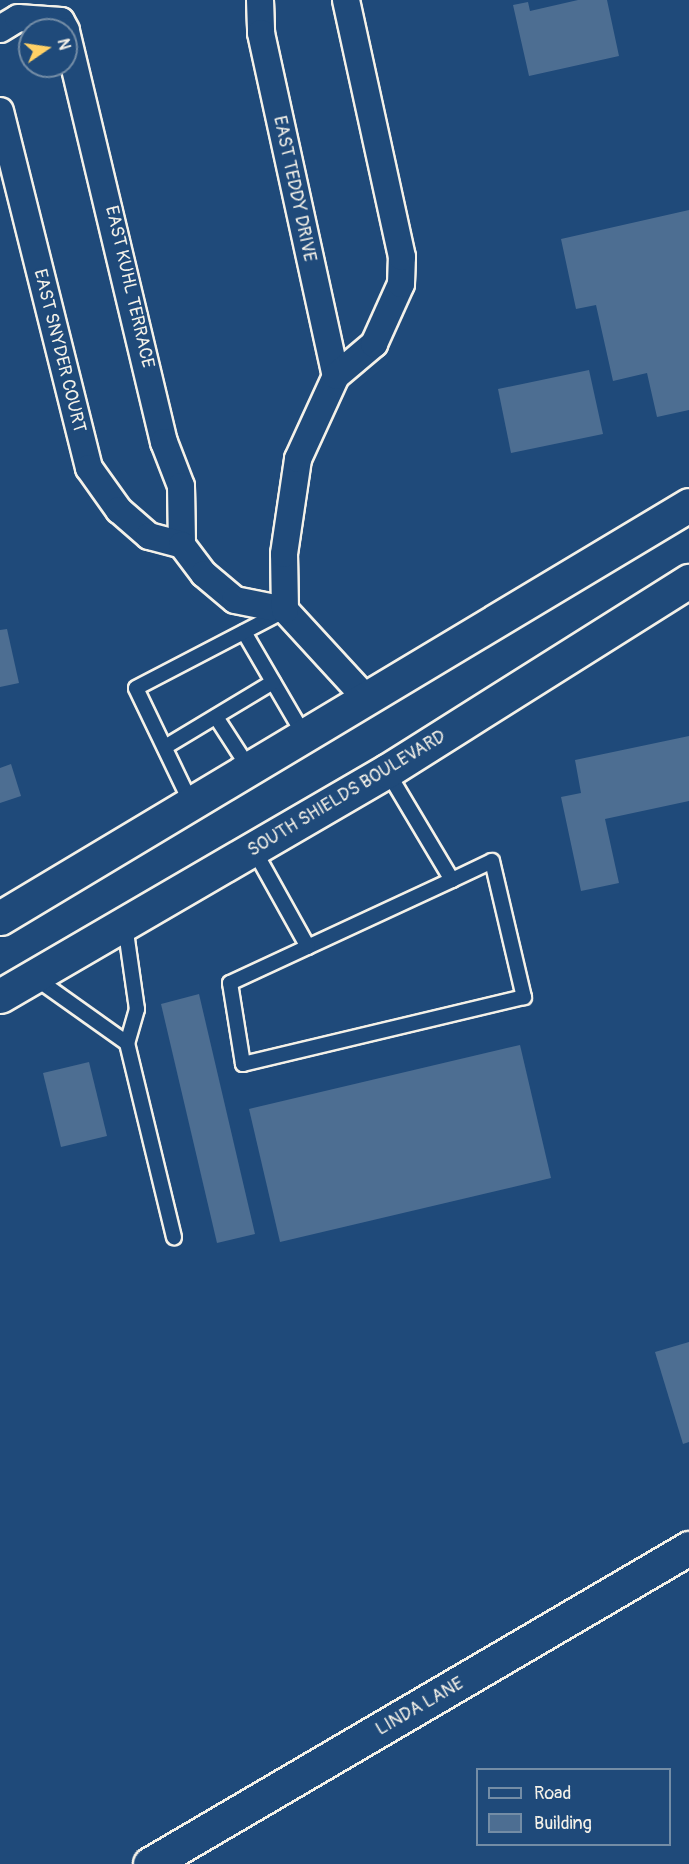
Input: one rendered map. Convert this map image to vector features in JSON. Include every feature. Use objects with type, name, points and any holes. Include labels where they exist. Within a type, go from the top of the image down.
[{"type":"main road","points":[[1,915],[689,505]]},
{"type":"main road","name":"SOUTH SHIELDS BOULEVARD","points":[[0,996],[387,771],[689,581]]},
{"type":"main road","name":"LINDA LANE","points":[[150,1864],[689,1548]]},
{"type":"street","name":"EAST TEDDY DRIVE","points":[[260,0],[261,33],[336,376]]},
{"type":"street","points":[[285,610],[284,554],[298,459],[336,376],[374,344],[401,284],[402,257],[346,0]]},
{"type":"street","name":"EAST KUHL TERRACE","points":[[77,78],[164,442],[181,486],[182,545]]},
{"type":"street","name":"EAST SNYDER COURT","points":[[0,111],[89,468],[119,510],[149,536],[182,545]]},
{"type":"street","points":[[182,545],[204,574],[235,600],[285,610],[366,698]]},
{"type":"lane","points":[[191,803],[136,688],[285,610]]},
{"type":"lane","points":[[244,632],[304,735]]},
{"type":"lane","points":[[165,747],[273,682]]},
{"type":"lane","points":[[216,717],[249,768]]},
{"type":"lane","points":[[387,771],[452,880]]},
{"type":"lane","points":[[254,850],[308,947]]},
{"type":"lane","points":[[492,861],[524,997],[243,1064],[230,983],[452,880],[492,861]]},
{"type":"lane","points":[[125,925],[137,1009],[127,1044],[174,1237]]},
{"type":"lane","points":[[34,977],[127,1044]]},
{"type":"building","points":[[578,0],[607,0],[619,56],[529,76],[513,5],[528,2],[530,11]]},
{"type":"building","points":[[689,210],[689,410],[657,417],[647,373],[613,381],[596,305],[576,309],[561,239]]},
{"type":"building","points":[[589,370],[603,434],[511,453],[498,389]]},
{"type":"building","points":[[7,629],[19,683],[0,687],[0,630]]},
{"type":"building","points":[[689,736],[689,801],[605,819],[619,883],[581,891],[561,797],[581,793],[575,760]]},
{"type":"building","points":[[11,764],[21,796],[0,803],[0,768]]},
{"type":"building","points":[[199,994],[255,1234],[217,1243],[161,1004]]},
{"type":"building","points":[[520,1045],[551,1178],[280,1242],[249,1109]]},
{"type":"building","points":[[89,1062],[107,1136],[61,1147],[43,1073]]},
{"type":"building","points":[[689,1342],[689,1442],[683,1444],[655,1352]]}]
